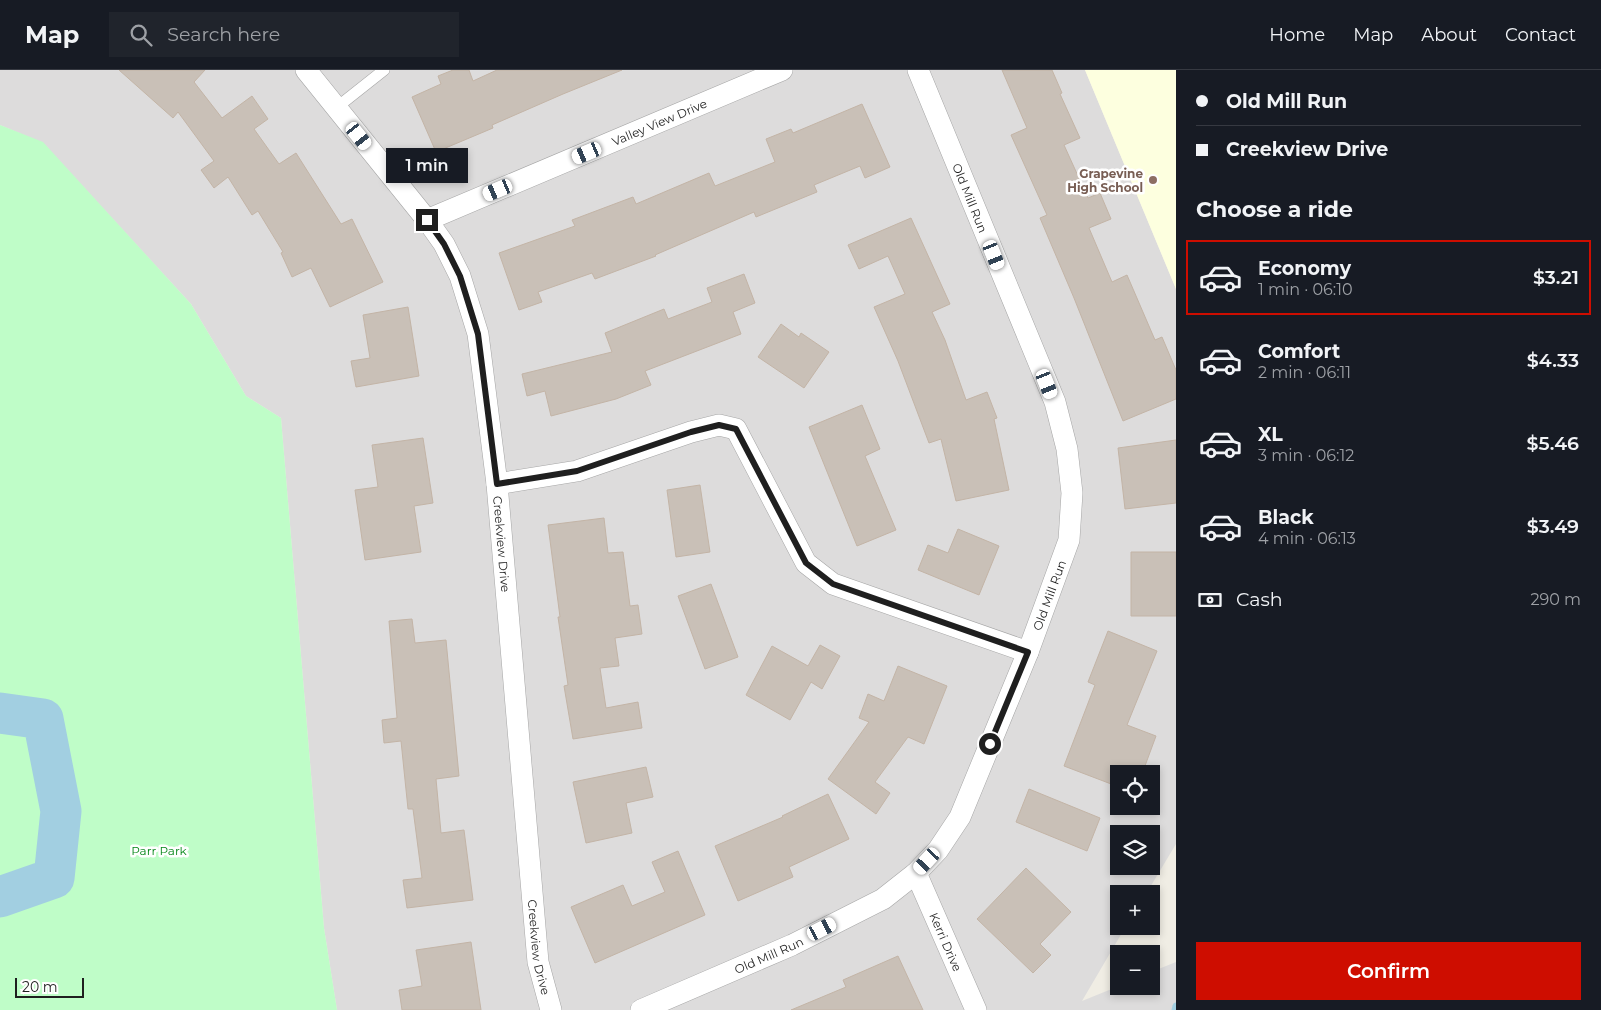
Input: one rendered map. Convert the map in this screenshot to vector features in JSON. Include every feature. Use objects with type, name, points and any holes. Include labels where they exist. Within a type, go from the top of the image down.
[{"type":"street","name":"Creekview Drive","points":[[306,70],[427,220],[444,244],[460,276],[478,334],[497,484],[538,962],[551,1010]]},
{"type":"street","name":"Valley View Drive","points":[[427,220],[782,70]]},
{"type":"street","name":"Old Mill Run","points":[[641,1010],[792,945],[884,899],[916,873],[938,850],[960,817],[1028,652],[1069,540],[1072,493],[1068,449],[1055,402],[918,70]]},
{"type":"street","points":[[497,484],[577,471],[691,432],[719,425],[736,429],[806,563],[833,584],[1028,652]]},
{"type":"street","name":"Kerri Drive","points":[[916,873],[976,1010]]},
{"type":"lane","points":[[336,108],[384,70]]},
{"type":"shaded area","points":[[0,70],[1085,70],[1176,289],[1176,844],[1160,871],[1160,825],[1110,825],[1110,875],[1157,875],[1151,885],[1110,885],[1110,935],[1121,935],[1115,945],[1110,945],[1110,953],[1082,1001],[1110,990],[1110,995],[1160,995],[1160,968],[1176,962],[1176,1010],[337,1010],[324,928],[281,418],[246,396],[191,304],[43,143],[0,125]]},
{"type":"shaded area","name":"Grapevine High School","points":[[1085,70],[1176,70],[1176,289]]},
{"type":"green space","name":"Parr Park","points":[[0,125],[43,142],[191,304],[246,396],[281,418],[324,928],[337,1010],[0,1010]]},
{"type":"building","points":[[119,70],[205,70],[194,82],[222,118],[252,96],[268,119],[254,129],[279,164],[296,153],[341,224],[352,219],[383,282],[330,307],[311,268],[292,277],[281,253],[283,252],[258,211],[252,215],[228,177],[214,188],[201,170],[214,161],[178,112],[173,118]]},
{"type":"building","points":[[453,70],[469,70],[473,81],[497,70],[622,70],[492,125],[493,128],[436,152],[412,97],[441,84],[438,76]]},
{"type":"building","points":[[1002,70],[1052,70],[1062,93],[1060,94],[1080,138],[1064,145],[1088,198],[1100,193],[1111,219],[1089,228],[1112,282],[1127,275],[1155,340],[1162,337],[1176,370],[1176,399],[1123,421],[1040,218],[1047,215],[1011,135],[1027,128]]},
{"type":"building","points":[[862,104],[890,167],[865,178],[860,166],[814,185],[817,192],[756,217],[754,212],[656,256],[595,279],[592,273],[538,292],[542,302],[519,310],[499,253],[575,226],[572,220],[633,197],[636,204],[709,173],[715,186],[775,162],[766,139],[791,129],[793,133]]},
{"type":"building","points":[[911,218],[950,304],[932,312],[945,340],[966,400],[987,392],[997,418],[994,419],[1009,490],[956,501],[941,439],[929,443],[898,361],[874,307],[905,294],[888,256],[859,269],[848,245]]},
{"type":"building","points":[[744,274],[755,303],[733,312],[741,334],[645,371],[651,385],[616,399],[551,416],[545,391],[527,396],[522,374],[612,352],[605,333],[664,309],[668,319],[712,302],[707,288]]},
{"type":"building","points":[[408,307],[419,376],[356,387],[351,361],[370,358],[363,315]]},
{"type":"building","points":[[781,324],[799,337],[801,333],[829,352],[804,388],[758,357]]},
{"type":"building","points":[[862,405],[880,449],[865,456],[896,530],[857,546],[809,427]]},
{"type":"building","points":[[423,438],[433,503],[414,506],[421,552],[365,560],[355,490],[378,487],[372,445]]},
{"type":"building","points":[[1176,440],[1176,503],[1125,509],[1118,448]]},
{"type":"building","points":[[700,485],[710,552],[676,557],[667,490]]},
{"type":"building","points":[[604,518],[608,553],[623,552],[630,606],[638,605],[642,634],[615,638],[619,666],[600,668],[606,708],[638,702],[642,728],[573,739],[564,686],[568,685],[548,525]]},
{"type":"building","points":[[958,529],[999,546],[979,595],[918,570],[928,545],[948,553]]},
{"type":"building","points":[[1131,552],[1176,552],[1176,616],[1131,616]]},
{"type":"building","points":[[711,584],[738,657],[705,669],[678,596]]},
{"type":"building","points":[[412,619],[415,643],[446,640],[459,776],[436,779],[441,833],[464,830],[473,900],[407,908],[403,880],[422,878],[413,809],[408,809],[401,741],[384,743],[382,720],[397,718],[389,621]]},
{"type":"building","points":[[1108,631],[1157,651],[1127,725],[1156,736],[1145,765],[1110,765],[1110,784],[1064,766],[1095,685],[1088,682]]},
{"type":"building","points":[[820,645],[840,656],[822,689],[811,682],[790,720],[746,695],[772,646],[808,666]]},
{"type":"building","points":[[898,666],[947,686],[924,744],[908,737],[875,782],[890,793],[876,814],[828,779],[869,722],[859,718],[868,694],[884,701]]},
{"type":"building","points":[[646,767],[653,797],[626,803],[632,833],[586,843],[573,782]]},
{"type":"building","points":[[1029,789],[1100,818],[1087,851],[1016,822]]},
{"type":"building","points":[[828,794],[849,839],[789,867],[793,877],[738,901],[715,846],[783,817]]},
{"type":"building","points":[[678,851],[705,915],[595,963],[571,907],[623,885],[632,906],[665,892],[652,862]]},
{"type":"building","points":[[1026,868],[1071,912],[1040,944],[1051,955],[1033,973],[977,919]]},
{"type":"building","points":[[471,942],[481,1010],[402,1010],[399,990],[422,986],[416,950]]},
{"type":"building","points":[[898,956],[923,1010],[791,1010],[846,987],[843,980]]},
{"type":"waterway","points":[[0,713],[43,719],[61,811],[54,878],[0,897]]},
{"type":"waterway","points":[[1175,1010],[1176,1006]]},
{"type":"place","name":"Grapevine High School","points":[[1153,180]]},
{"type":"route","points":[[427,220],[444,244],[460,276],[478,334],[497,484],[577,471],[691,432],[719,425],[736,429],[806,563],[833,584],[1028,652],[990,744]]}]
